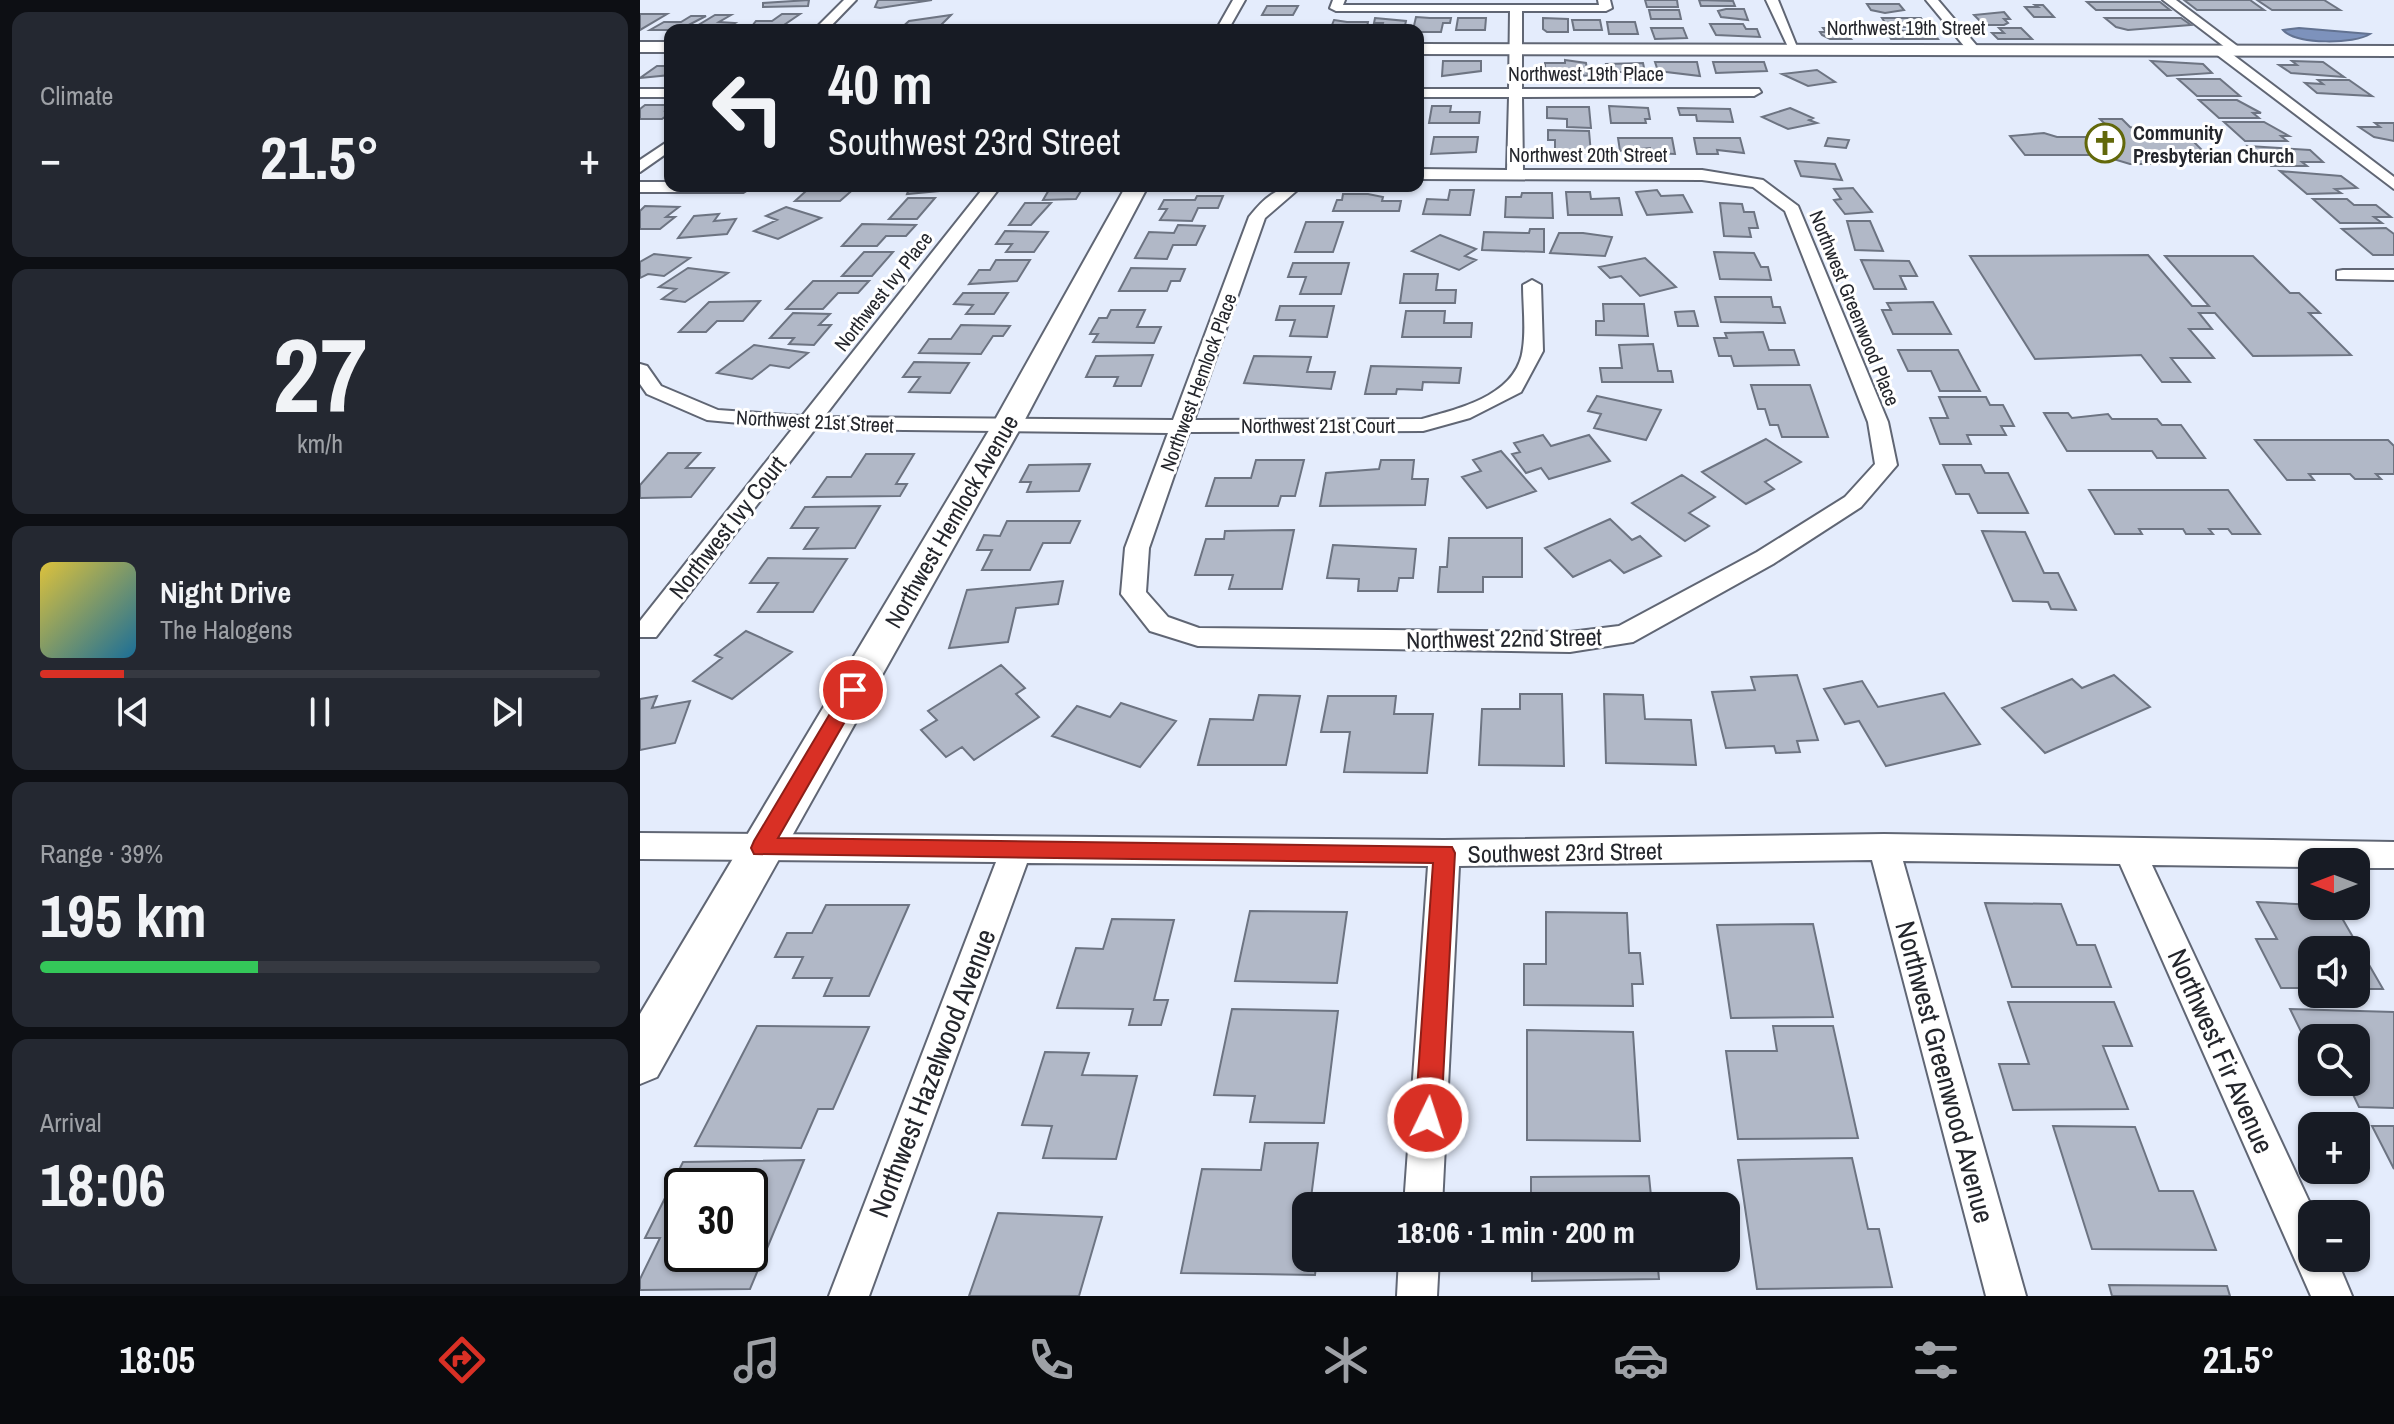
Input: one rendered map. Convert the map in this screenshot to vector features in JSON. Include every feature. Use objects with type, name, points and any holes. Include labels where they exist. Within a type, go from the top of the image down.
[{"type":"main road","points":[[640,47],[664,47]]},
{"type":"main road","name":"Northwest 19th Street","points":[[1424,49],[2394,51]]},
{"type":"main road","name":"Northwest Hemlock Avenue","points":[[640,1060],[1006,427],[1134,192]]},
{"type":"street","points":[[826,24],[850,0]]},
{"type":"street","points":[[1225,24],[1239,0]]},
{"type":"street","points":[[1339,0],[1336,8],[1606,8],[1604,0]]},
{"type":"street","points":[[1772,0],[1795,49]]},
{"type":"street","points":[[1932,0],[1973,49]]},
{"type":"street","points":[[2169,0],[2394,184]]},
{"type":"street","points":[[1515,174],[1516,8]]},
{"type":"street","name":"Northwest 19th Place","points":[[1424,93],[1754,92]]},
{"type":"street","points":[[640,93],[664,93]]},
{"type":"street","points":[[640,167],[664,149]]},
{"type":"street","name":"Northwest 20th Street","points":[[1424,174],[1702,175],[1758,183]]},
{"type":"street","name":"Northwest Greenwood Place","points":[[1758,183],[1792,209],[1878,422],[1886,465]]},
{"type":"street","points":[[640,187],[664,187]]},
{"type":"street","name":"Northwest Ivy Place","points":[[808,423],[988,192]]},
{"type":"street","name":"Northwest Hemlock Place","points":[[1133,594],[1137,548],[1257,217],[1285,192]]},
{"type":"street","points":[[2343,275],[2394,275]]},
{"type":"street","name":"Northwest 21st Court","points":[[1006,427],[1423,425],[1463,414],[1511,392],[1533,351],[1532,285]]},
{"type":"street","name":"Northwest 21st Street","points":[[640,370],[654,390],[714,416],[808,423],[1006,427]]},
{"type":"street","name":"Northwest Ivy Court","points":[[647,630],[808,423]]},
{"type":"street","name":"Northwest 22nd Street","points":[[1133,594],[1159,624],[1198,637],[1570,642],[1624,635],[1765,558],[1853,502],[1886,465]]},
{"type":"street","name":"Southwest 23rd Street","points":[[640,846],[1444,853],[1884,847],[2394,855]]},
{"type":"street","name":"Northwest Greenwood Avenue","points":[[1884,847],[2006,1296]]},
{"type":"street","name":"Northwest Hazelwood Avenue","points":[[849,1296],[1016,850]]},
{"type":"street","name":"Northwest Fir Avenue","points":[[2130,851],[2298,1220]]},
{"type":"street","points":[[1424,1192],[1444,853]]},
{"type":"street","points":[[1417,1296],[1418,1272]]},
{"type":"street","points":[[2321,1272],[2332,1296]]},
{"type":"water","points":[[2299,28],[2370,34],[2352,40],[2326,41],[2300,38],[2283,30]]},
{"type":"building","points":[[809,0],[808,6],[763,7],[763,3]]},
{"type":"building","points":[[878,0],[932,0],[880,8],[875,7]]},
{"type":"building","points":[[1645,0],[1677,0],[1678,7],[1647,7]]},
{"type":"building","points":[[1699,0],[1733,1],[1735,6],[1701,6]]},
{"type":"building","points":[[2184,0],[2250,0],[2264,10],[2197,10]]},
{"type":"building","points":[[2257,0],[2324,0],[2340,10],[2272,10]]},
{"type":"building","points":[[2087,2],[2160,2],[2170,10],[2096,10]]},
{"type":"building","points":[[1867,4],[1899,4],[1904,10],[1885,13],[1871,10]]},
{"type":"building","points":[[2035,5],[2043,5],[2054,17],[2034,17],[2025,7],[2038,7]]},
{"type":"building","points":[[1267,6],[1298,6],[1293,15],[1262,15]]},
{"type":"building","points":[[1744,9],[1748,20],[1721,17],[1718,11]]},
{"type":"building","points":[[1649,10],[1679,10],[1681,19],[1651,19]]},
{"type":"building","points":[[2004,12],[2010,19],[2004,19],[2008,23],[2004,25],[1984,25],[1974,15]]},
{"type":"building","points":[[640,14],[667,14],[640,30]]},
{"type":"building","points":[[782,14],[800,14],[785,24],[754,24],[756,21],[772,21]]},
{"type":"building","points":[[715,15],[731,15],[719,22],[735,23],[733,24],[700,24]]},
{"type":"building","points":[[951,15],[942,24],[906,24]]},
{"type":"building","points":[[691,16],[706,16],[691,24],[664,24],[664,30],[650,30],[664,22],[681,22]]},
{"type":"building","points":[[1416,17],[1451,18],[1450,23],[1443,23],[1441,32],[1424,32],[1424,24],[1414,24]]},
{"type":"building","points":[[1375,18],[1406,21],[1405,24],[1374,23]]},
{"type":"building","points":[[1458,18],[1486,18],[1485,30],[1456,30]]},
{"type":"building","points":[[1543,18],[1568,19],[1568,32],[1547,32],[1543,29]]},
{"type":"building","points":[[1882,18],[1921,18],[1927,27],[1888,27]]},
{"type":"building","points":[[2105,18],[2181,18],[2191,25],[2128,30],[2116,27]]},
{"type":"building","points":[[1334,20],[1368,22],[1368,24],[1332,24]]},
{"type":"building","points":[[1572,20],[1600,20],[1602,30],[1574,30]]},
{"type":"building","points":[[1607,22],[1635,22],[1638,34],[1609,34]]},
{"type":"building","points":[[1710,24],[1743,24],[1746,29],[1757,29],[1760,37],[1716,35]]},
{"type":"building","points":[[1651,28],[1683,28],[1687,38],[1655,39]]},
{"type":"building","points":[[1823,28],[1841,28],[1851,39],[1830,39],[1820,32],[1826,32]]},
{"type":"building","points":[[1999,28],[2021,28],[2032,39],[1998,39],[1992,33],[2004,33]]},
{"type":"building","points":[[1886,30],[1933,32],[1938,39],[1891,39]]},
{"type":"building","points":[[1565,60],[1586,63],[1588,76],[1545,72],[1545,63],[1565,63]]},
{"type":"building","points":[[1443,61],[1481,61],[1481,71],[1442,76]]},
{"type":"building","points":[[2151,61],[2203,64],[2212,73],[2167,76]]},
{"type":"building","points":[[2292,61],[2323,62],[2344,77],[2291,73],[2279,65],[2297,65]]},
{"type":"building","points":[[1655,62],[1697,62],[1700,76],[1658,71]]},
{"type":"building","points":[[1713,62],[1764,62],[1767,71],[1716,73]]},
{"type":"building","points":[[1643,63],[1646,77],[1625,78],[1624,72],[1608,72],[1606,64]]},
{"type":"building","points":[[657,66],[664,66],[664,76],[640,78]]},
{"type":"building","points":[[1817,70],[1835,82],[1808,86],[1782,74]]},
{"type":"building","points":[[2178,79],[2220,79],[2240,96],[2197,96]]},
{"type":"building","points":[[2318,80],[2349,80],[2372,96],[2317,93],[2305,83],[2323,84]]},
{"type":"building","points":[[2199,100],[2237,100],[2261,113],[2253,113],[2259,118],[2219,118]]},
{"type":"building","points":[[645,105],[664,105],[664,118],[640,119],[640,109]]},
{"type":"building","points":[[1432,106],[1451,106],[1450,112],[1480,112],[1479,123],[1429,123]]},
{"type":"building","points":[[1609,106],[1648,108],[1650,119],[1645,119],[1646,123],[1611,123]]},
{"type":"building","points":[[1547,107],[1589,107],[1591,128],[1567,127],[1567,119],[1547,118]]},
{"type":"building","points":[[1678,108],[1730,109],[1733,122],[1697,121],[1696,115],[1680,115]]},
{"type":"building","points":[[1790,108],[1813,118],[1809,120],[1817,123],[1788,129],[1762,117]]},
{"type":"building","name":"Community Presbyterian Church","points":[[2100,119],[2122,119],[2130,127],[2164,137],[2189,137],[2201,149],[2179,164],[2130,164],[2100,155],[2025,155],[2010,136],[2044,133],[2057,137],[2092,137],[2108,127]]},
{"type":"building","points":[[2224,122],[2264,122],[2289,136],[2281,136],[2287,141],[2245,141]]},
{"type":"building","points":[[2375,123],[2394,123],[2394,141],[2374,137],[2359,127],[2380,127]]},
{"type":"building","points":[[1548,130],[1589,131],[1591,154],[1555,151],[1555,140],[1548,140]]},
{"type":"building","points":[[1434,137],[1478,137],[1476,152],[1431,154]]},
{"type":"building","points":[[1618,138],[1672,138],[1675,154],[1651,153],[1650,148],[1620,151]]},
{"type":"building","points":[[1694,138],[1740,138],[1744,153],[1717,150],[1718,154],[1697,154]]},
{"type":"building","points":[[1828,138],[1849,140],[1846,148],[1825,146]]},
{"type":"building","points":[[2248,146],[2310,150],[2323,162],[2302,162],[2307,166],[2271,166]]},
{"type":"building","points":[[1795,161],[1835,164],[1842,180],[1801,176]]},
{"type":"building","points":[[2280,171],[2341,176],[2357,188],[2335,189],[2341,193],[2307,194]]},
{"type":"building","points":[[1853,188],[1872,212],[1845,214],[1834,200],[1841,199],[1834,189]]},
{"type":"building","points":[[1450,190],[1474,190],[1470,215],[1423,214],[1427,199],[1448,200]]},
{"type":"building","points":[[1657,190],[1661,196],[1683,195],[1692,212],[1647,215],[1636,192]]},
{"type":"building","points":[[805,192],[850,192],[840,201],[795,201]]},
{"type":"building","points":[[1048,192],[1080,192],[1076,199],[1043,200]]},
{"type":"building","points":[[1566,192],[1590,192],[1591,199],[1619,198],[1622,215],[1568,215]]},
{"type":"building","points":[[1522,193],[1552,193],[1553,218],[1505,217],[1506,197],[1521,197]]},
{"type":"building","points":[[1343,194],[1368,194],[1383,197],[1382,201],[1401,201],[1399,211],[1333,211]]},
{"type":"building","points":[[1197,196],[1223,196],[1218,208],[1198,208],[1192,221],[1160,220],[1167,209],[1159,209],[1164,200],[1195,200]]},
{"type":"building","points":[[908,198],[935,198],[917,219],[889,219]]},
{"type":"building","points":[[2313,199],[2347,199],[2354,205],[2376,205],[2391,217],[2374,217],[2382,223],[2340,223]]},
{"type":"building","points":[[1025,203],[1051,203],[1031,225],[1009,225]]},
{"type":"building","points":[[1720,203],[1742,204],[1744,212],[1754,212],[1758,228],[1749,228],[1751,237],[1724,236]]},
{"type":"building","points":[[645,206],[679,207],[666,217],[675,217],[660,229],[640,229],[640,211]]},
{"type":"building","points":[[786,207],[821,218],[778,239],[754,231],[777,220],[766,216]]},
{"type":"building","points":[[719,214],[714,221],[736,219],[727,234],[678,238],[694,216]]},
{"type":"building","points":[[1847,221],[1870,221],[1883,251],[1855,250]]},
{"type":"building","points":[[1306,222],[1343,222],[1333,252],[1295,252]]},
{"type":"building","points":[[862,224],[916,225],[906,236],[886,236],[877,246],[842,246]]},
{"type":"building","points":[[1178,225],[1205,226],[1196,245],[1173,245],[1167,259],[1135,258],[1149,232],[1174,233]]},
{"type":"building","points":[[2386,228],[2394,234],[2394,255],[2373,255],[2342,229]]},
{"type":"building","points":[[1530,229],[1544,229],[1544,252],[1482,250],[1484,232],[1529,233]]},
{"type":"building","points":[[1005,231],[1048,232],[1034,252],[1006,252],[1012,244],[996,244]]},
{"type":"building","points":[[1559,233],[1612,237],[1605,256],[1550,253]]},
{"type":"building","points":[[1440,235],[1476,249],[1465,256],[1476,260],[1459,270],[1412,251]]},
{"type":"building","points":[[864,252],[893,252],[872,276],[842,276]]},
{"type":"building","points":[[1714,252],[1754,253],[1761,267],[1768,267],[1771,280],[1720,279]]},
{"type":"building","points":[[654,254],[690,258],[664,276],[648,274],[640,278],[640,262]]},
{"type":"building","points":[[2148,255],[2192,306],[2209,306],[2165,256],[2253,256],[2290,293],[2299,293],[2320,313],[2309,313],[2351,355],[2253,356],[2215,313],[2199,313],[2212,329],[2189,329],[2214,358],[2171,358],[2190,382],[2162,382],[2141,355],[2035,359],[1970,256]]},
{"type":"building","points":[[1645,258],[1676,287],[1640,296],[1621,276],[1610,278],[1599,267]]},
{"type":"building","points":[[996,260],[1030,260],[1017,281],[969,284],[979,270],[990,270]]},
{"type":"building","points":[[1861,260],[1909,261],[1917,276],[1900,276],[1906,289],[1874,289]]},
{"type":"building","points":[[1293,263],[1349,263],[1341,294],[1300,294],[1306,277],[1288,277]]},
{"type":"building","points":[[688,268],[728,273],[685,302],[662,299],[676,289],[659,287]]},
{"type":"building","points":[[1131,268],[1185,269],[1180,281],[1171,281],[1167,291],[1119,291]]},
{"type":"building","points":[[1404,274],[1438,274],[1436,290],[1456,290],[1455,303],[1400,303]]},
{"type":"building","points":[[813,281],[869,281],[858,293],[838,293],[823,309],[786,309]]},
{"type":"building","points":[[963,293],[1008,293],[994,314],[966,314],[973,305],[954,304]]},
{"type":"building","points":[[1715,297],[1771,297],[1773,307],[1780,307],[1785,323],[1721,322]]},
{"type":"building","points":[[760,301],[743,321],[717,321],[706,332],[679,332],[709,302]]},
{"type":"building","points":[[1933,302],[1951,334],[1893,334],[1882,310],[1891,310],[1887,303]]},
{"type":"building","points":[[1603,304],[1644,304],[1648,336],[1596,335],[1596,321],[1604,321]]},
{"type":"building","points":[[1280,306],[1334,306],[1327,337],[1290,336],[1295,320],[1276,320]]},
{"type":"building","points":[[1111,310],[1145,310],[1137,327],[1161,327],[1154,343],[1093,342],[1098,334],[1090,334],[1099,318],[1107,318]]},
{"type":"building","points":[[1406,311],[1445,311],[1444,323],[1472,323],[1471,337],[1402,337]]},
{"type":"building","points":[[1694,311],[1698,326],[1678,326],[1675,312]]},
{"type":"building","points":[[793,313],[830,314],[819,325],[831,325],[814,345],[789,344],[794,338],[770,338]]},
{"type":"building","points":[[961,325],[1010,326],[1003,336],[993,336],[981,354],[919,353],[929,339],[951,339]]},
{"type":"building","points":[[1763,332],[1769,350],[1794,350],[1799,365],[1734,366],[1731,356],[1719,356],[1714,338],[1727,338],[1725,333]]},
{"type":"building","points":[[1653,344],[1658,371],[1671,371],[1673,382],[1602,382],[1600,368],[1622,368],[1619,345]]},
{"type":"building","points":[[754,345],[808,353],[789,368],[770,365],[752,379],[717,373]]},
{"type":"building","points":[[1898,350],[1958,350],[1980,391],[1940,391],[1931,371],[1908,371]]},
{"type":"building","points":[[1153,355],[1141,386],[1114,386],[1118,377],[1086,377],[1096,356]]},
{"type":"building","points":[[1254,356],[1311,357],[1307,372],[1335,372],[1331,389],[1244,383]]},
{"type":"building","points":[[914,362],[969,363],[950,393],[909,392],[920,377],[903,377]]},
{"type":"building","points":[[1371,366],[1461,368],[1459,383],[1423,382],[1422,390],[1397,389],[1396,394],[1365,394]]},
{"type":"building","points":[[1751,385],[1810,385],[1828,437],[1782,437],[1778,425],[1770,425],[1765,409],[1758,409]]},
{"type":"building","points":[[1597,396],[1661,410],[1646,440],[1594,428],[1601,414],[1588,411]]},
{"type":"building","points":[[1939,397],[1986,397],[1990,405],[2003,405],[2014,426],[2001,426],[2006,435],[1967,435],[1971,444],[1940,444],[1930,418],[1948,418]]},
{"type":"building","points":[[2044,413],[2068,413],[2072,418],[2108,414],[2112,419],[2157,419],[2162,425],[2181,425],[2205,458],[2157,458],[2152,451],[2067,451]]},
{"type":"building","points":[[1543,435],[1551,446],[1589,435],[1610,461],[1549,479],[1541,468],[1526,473],[1512,454],[1520,452],[1514,443]]},
{"type":"building","points":[[1766,439],[1801,462],[1765,482],[1774,489],[1746,504],[1702,472]]},
{"type":"building","points":[[2255,440],[2388,440],[2394,446],[2394,474],[2376,474],[2381,479],[2355,479],[2350,474],[2309,474],[2314,480],[2287,480]]},
{"type":"building","points":[[1501,451],[1536,491],[1487,508],[1462,477],[1481,471],[1473,460]]},
{"type":"building","points":[[668,453],[700,453],[686,468],[714,468],[691,497],[640,498],[640,485]]},
{"type":"building","points":[[866,454],[914,454],[896,484],[907,484],[900,496],[813,497],[827,477],[851,477]]},
{"type":"building","points":[[1256,460],[1304,460],[1295,496],[1281,496],[1278,506],[1206,506],[1215,478],[1251,478]]},
{"type":"building","points":[[1381,460],[1414,460],[1412,479],[1428,479],[1425,505],[1320,506],[1326,473],[1379,469]]},
{"type":"building","points":[[1090,464],[1079,491],[1027,492],[1031,482],[1020,482],[1029,465]]},
{"type":"building","points":[[1943,465],[1981,465],[1985,473],[2008,473],[2028,513],[1978,513],[1969,494],[1956,494]]},
{"type":"building","points":[[1682,475],[1715,497],[1689,513],[1709,526],[1685,541],[1632,503]]},
{"type":"building","points":[[2089,490],[2228,490],[2260,534],[2232,534],[2228,529],[2209,529],[2213,534],[2186,534],[2183,529],[2139,529],[2142,534],[2115,534]]},
{"type":"building","points":[[880,506],[855,548],[804,549],[818,528],[791,528],[805,507]]},
{"type":"building","points":[[1610,519],[1632,540],[1640,536],[1661,556],[1624,573],[1610,560],[1573,577],[1545,548]]},
{"type":"building","points":[[1007,521],[1080,521],[1070,543],[1043,543],[1030,570],[982,570],[992,550],[977,550],[984,535],[1000,536]]},
{"type":"building","points":[[1294,530],[1282,589],[1229,589],[1233,575],[1195,575],[1206,539],[1224,539],[1225,531]]},
{"type":"building","points":[[1982,531],[2025,532],[2044,573],[2058,573],[2076,610],[2051,609],[2048,602],[2013,601]]},
{"type":"building","points":[[1449,538],[1522,538],[1522,577],[1483,577],[1483,592],[1438,592],[1440,567],[1447,567]]},
{"type":"building","points":[[1333,545],[1416,549],[1413,578],[1399,578],[1397,591],[1358,591],[1359,579],[1327,578]]},
{"type":"building","points":[[768,558],[847,559],[813,612],[758,612],[778,583],[750,583]]},
{"type":"building","points":[[1063,581],[1058,604],[1016,608],[1008,642],[949,648],[967,590]]},
{"type":"building","points":[[746,631],[792,652],[732,699],[693,681],[722,658],[715,655]]},
{"type":"building","points":[[1001,665],[1025,688],[1016,694],[1039,717],[974,760],[962,747],[946,757],[921,730],[937,720],[928,711]]},
{"type":"building","points":[[1797,675],[1818,740],[1797,741],[1800,752],[1776,753],[1774,746],[1726,748],[1712,692],[1755,690],[1751,677]]},
{"type":"building","points":[[2114,675],[2150,707],[2045,753],[2002,708],[2072,679],[2082,688]]},
{"type":"building","points":[[1862,681],[1878,707],[1944,693],[1980,744],[1886,766],[1859,721],[1845,724],[1824,689]]},
{"type":"building","points":[[1520,694],[1562,694],[1564,766],[1479,765],[1482,709],[1520,709]]},
{"type":"building","points":[[1604,694],[1643,695],[1645,719],[1691,720],[1696,765],[1606,763]]},
{"type":"building","points":[[1259,695],[1300,696],[1286,765],[1198,765],[1210,719],[1253,720]]},
{"type":"building","points":[[657,696],[652,708],[690,701],[675,743],[640,750],[640,699]]},
{"type":"building","points":[[1328,696],[1396,696],[1394,714],[1433,714],[1427,773],[1344,772],[1350,732],[1321,732]]},
{"type":"building","points":[[1121,703],[1176,721],[1140,767],[1052,736],[1077,706],[1110,717]]},
{"type":"building","points":[[2257,902],[2298,904],[2298,920],[2343,920],[2352,936],[2298,936],[2298,988],[2281,988],[2256,939],[2277,939]]},
{"type":"building","points":[[1985,903],[2061,904],[2077,945],[2095,945],[2111,987],[2012,987]]},
{"type":"building","points":[[826,905],[909,905],[869,996],[824,996],[832,978],[793,978],[803,957],[775,957],[787,933],[812,933]]},
{"type":"building","points":[[1250,911],[1347,912],[1337,983],[1235,981]]},
{"type":"building","points":[[1546,912],[1627,913],[1629,953],[1640,953],[1643,984],[1632,984],[1633,1006],[1524,1005],[1524,964],[1546,964]]},
{"type":"building","points":[[1112,919],[1174,920],[1154,1000],[1168,1000],[1161,1025],[1129,1025],[1133,1009],[1057,1008],[1076,948],[1103,949]]},
{"type":"building","points":[[1813,924],[1833,1017],[1731,1018],[1717,925]]},
{"type":"building","points":[[2370,967],[2383,989],[2370,989]]},
{"type":"building","points":[[2008,1002],[2114,1002],[2132,1046],[2103,1046],[2128,1109],[2013,1110],[1999,1064],[2029,1064]]},
{"type":"building","points":[[1232,1009],[1338,1011],[1324,1123],[1250,1122],[1255,1096],[1214,1095]]},
{"type":"building","points":[[2290,1009],[2394,1012],[2394,1108],[2359,1107],[2354,1096],[2370,1096],[2370,1024],[2298,1025]]},
{"type":"building","points":[[757,1026],[869,1027],[833,1109],[818,1109],[801,1148],[695,1146]]},
{"type":"building","points":[[1773,1026],[1833,1026],[1858,1138],[1738,1139],[1726,1051],[1777,1051]]},
{"type":"building","points":[[1527,1030],[1633,1032],[1640,1141],[1527,1140]]},
{"type":"building","points":[[1045,1052],[1089,1053],[1082,1075],[1137,1076],[1116,1159],[1043,1158],[1052,1126],[1022,1125]]},
{"type":"building","points":[[2053,1126],[2135,1127],[2159,1191],[2193,1191],[2216,1250],[2092,1249]]},
{"type":"building","points":[[2372,1126],[2394,1126],[2394,1169]]},
{"type":"building","points":[[1265,1143],[1318,1143],[1312,1192],[1292,1192],[1292,1272],[1315,1272],[1315,1275],[1181,1273],[1202,1169],[1261,1170]]},
{"type":"building","points":[[1852,1158],[1868,1229],[1879,1229],[1892,1287],[1757,1289],[1738,1160]]},
{"type":"building","points":[[804,1160],[768,1246],[768,1168],[680,1168],[683,1162]]},
{"type":"building","points":[[1649,1176],[1651,1192],[1531,1192],[1531,1177]]},
{"type":"building","points":[[664,1200],[664,1272],[757,1272],[750,1289],[640,1290],[640,1279],[660,1238],[645,1238]]},
{"type":"building","points":[[998,1213],[1102,1217],[1079,1296],[969,1296]]},
{"type":"building","points":[[1532,1272],[1658,1272],[1659,1279],[1532,1281]]},
{"type":"building","points":[[2109,1285],[2227,1286],[2230,1296],[2112,1296]]},
{"type":"place","name":"Community Presbyterian Church","points":[[2105,143]]},
{"type":"route","points":[[853,690],[762,848],[1444,853],[1428,1118]]}]
